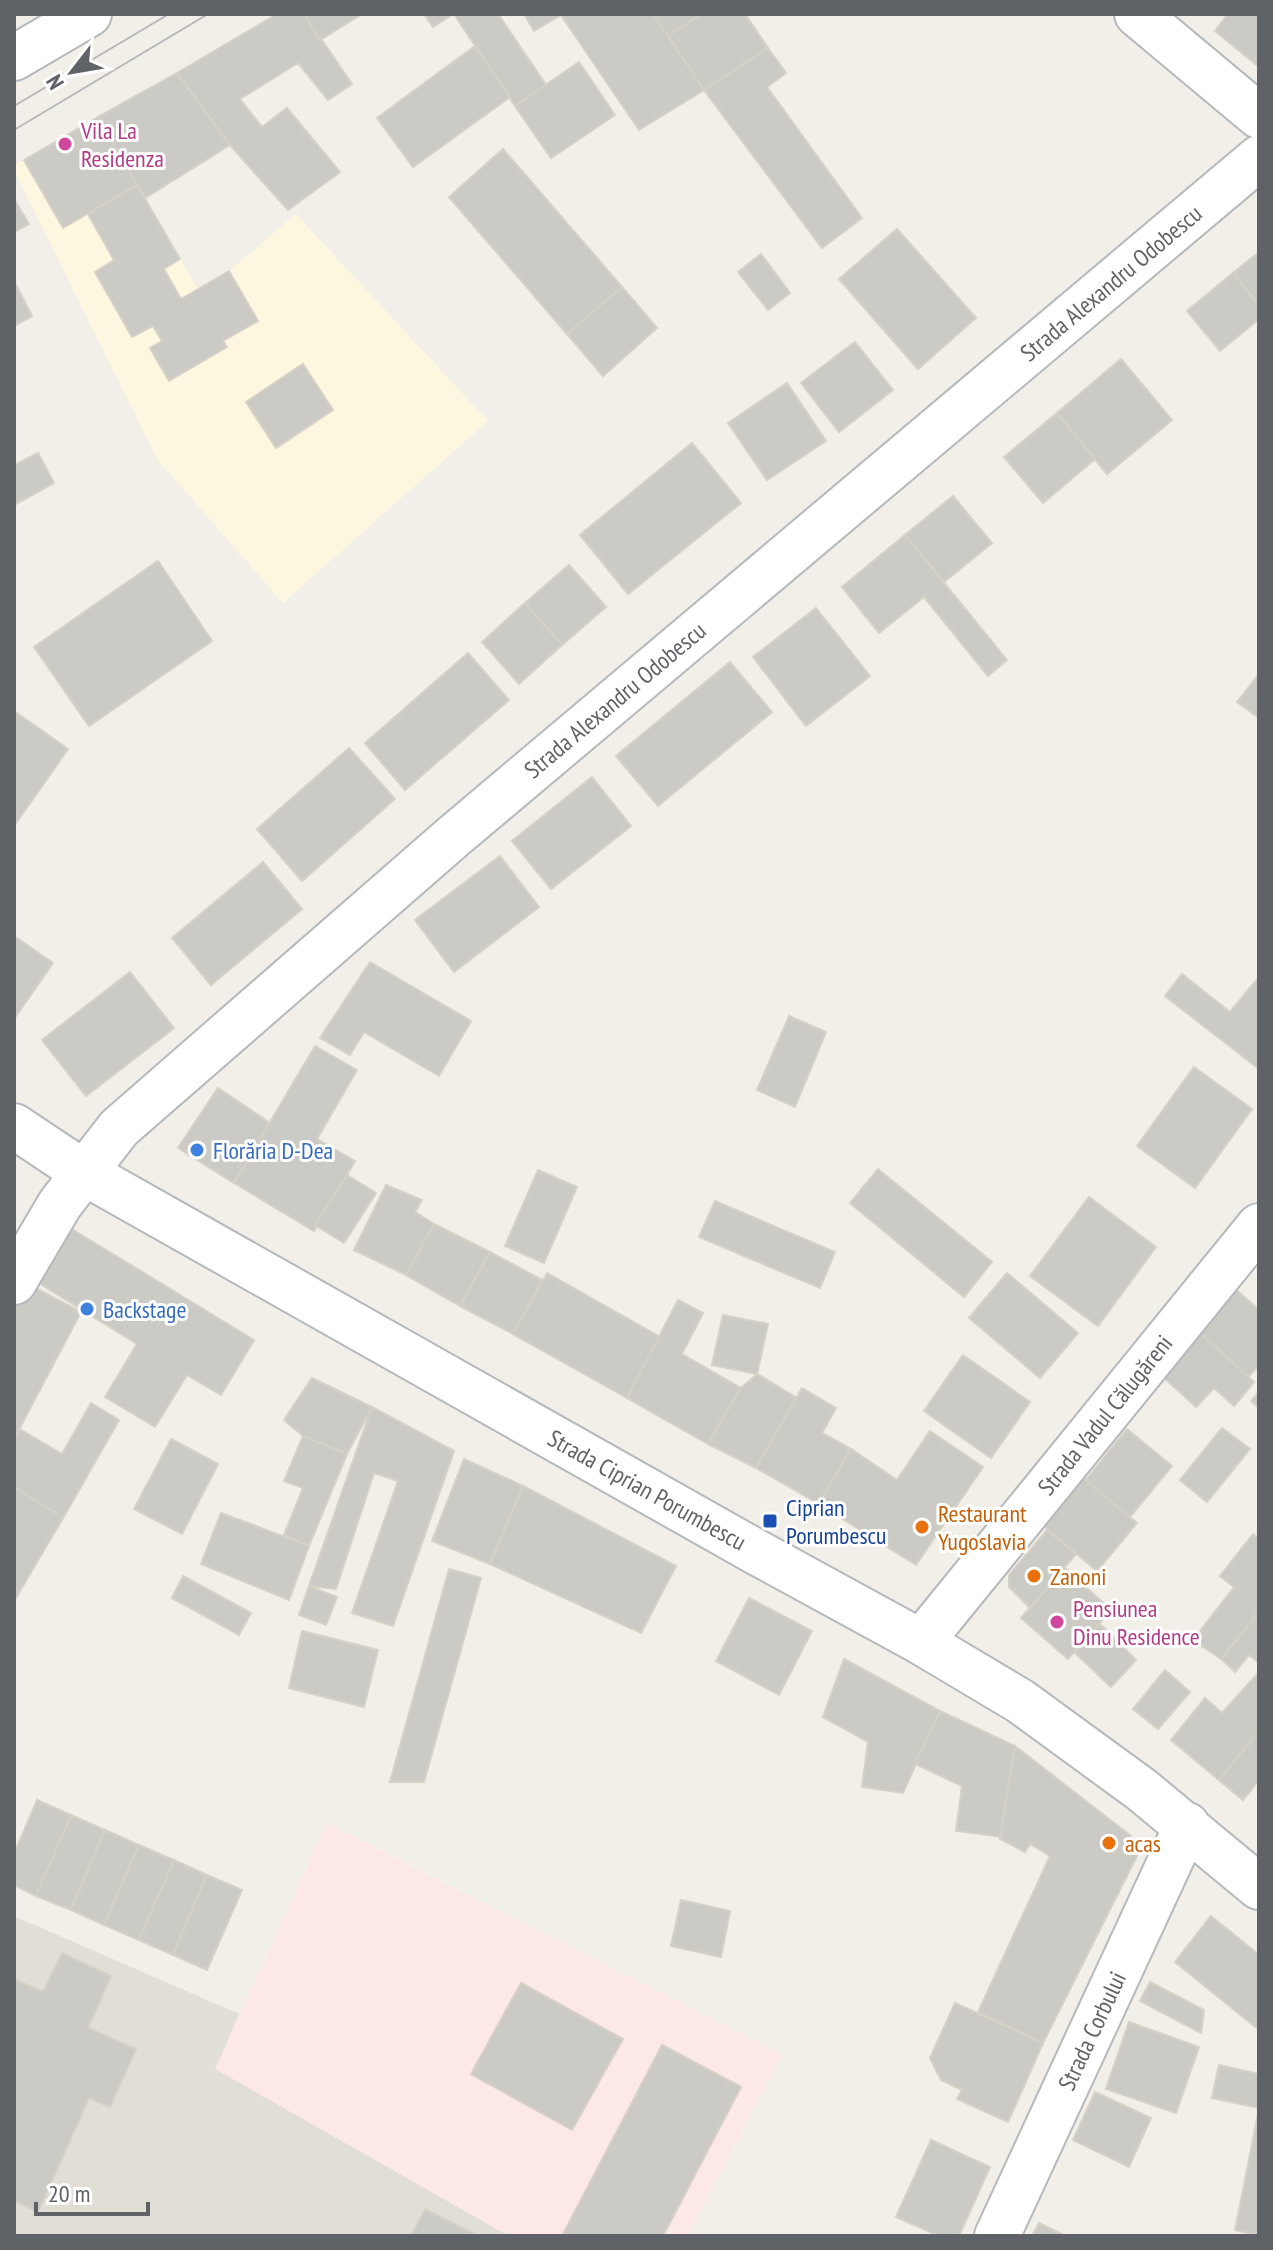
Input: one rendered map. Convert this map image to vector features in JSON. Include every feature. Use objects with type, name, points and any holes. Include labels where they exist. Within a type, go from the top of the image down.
[{"type":"street","points":[[14,58],[89,14]]},
{"type":"street","points":[[1137,14],[1259,116]]},
{"type":"street","name":"Strada Alexandru Odobescu","points":[[14,1282],[60,1204],[119,1128],[454,836],[1259,158]]},
{"type":"street","name":"Strada Ciprian Porumbescu","points":[[14,1126],[83,1172],[921,1642],[1020,1701],[1187,1825],[1259,1887]]},
{"type":"street","name":"Strada Vadul Călugăreni","points":[[921,1642],[1259,1226]]},
{"type":"street","name":"Strada Corbului","points":[[997,2236],[1187,1825]]},
{"type":"shaded area","points":[[98,117],[198,289],[229,271],[296,214],[488,421],[283,603],[157,459],[14,170],[14,165]]},
{"type":"shaded area","points":[[327,1823],[782,2055],[687,2236],[509,2236],[215,2069]]},
{"type":"shaded area","points":[[14,1916],[239,2014],[216,2069],[509,2236],[14,2236]]},
{"type":"building","points":[[277,14],[304,14],[352,84],[328,100],[298,63],[240,99],[262,127],[287,108],[340,172],[288,210],[230,145],[177,73]]},
{"type":"building","points":[[304,14],[362,14],[320,40]]},
{"type":"building","points":[[424,14],[453,14],[433,27]]},
{"type":"building","points":[[454,14],[498,14],[546,85],[515,106]]},
{"type":"building","points":[[524,14],[561,14],[561,15],[534,31]]},
{"type":"building","points":[[653,14],[704,90],[639,130],[561,15]]},
{"type":"building","points":[[653,14],[702,14],[668,36]]},
{"type":"building","points":[[702,14],[745,14],[768,48],[704,90],[668,36]]},
{"type":"building","points":[[1228,14],[1259,14],[1259,67],[1215,31]]},
{"type":"building","points":[[475,46],[510,97],[413,167],[377,118]]},
{"type":"building","points":[[768,48],[786,73],[767,87],[862,218],[822,248],[704,90]]},
{"type":"building","points":[[579,62],[615,115],[551,158],[515,106]]},
{"type":"building","points":[[177,73],[230,145],[145,198],[98,117]]},
{"type":"building","points":[[98,117],[137,185],[63,228],[24,160]]},
{"type":"building","points":[[503,149],[622,287],[567,334],[449,197]]},
{"type":"building","points":[[137,185],[180,259],[164,269],[181,299],[229,271],[258,321],[223,341],[227,347],[169,381],[150,348],[162,341],[153,326],[132,337],[95,272],[114,260],[88,214]]},
{"type":"building","points":[[14,199],[29,224],[14,232]]},
{"type":"building","points":[[897,229],[976,318],[918,369],[839,279]]},
{"type":"building","points":[[1259,252],[1259,305],[1233,273]]},
{"type":"building","points":[[761,254],[790,293],[768,310],[738,272]]},
{"type":"building","points":[[1233,273],[1259,305],[1259,319],[1220,351],[1187,311]]},
{"type":"building","points":[[14,281],[32,316],[14,326]]},
{"type":"building","points":[[622,287],[657,328],[603,376],[567,334]]},
{"type":"building","points":[[855,342],[893,390],[839,432],[801,383]]},
{"type":"building","points":[[1121,359],[1172,420],[1107,474],[1057,413]]},
{"type":"building","points":[[303,364],[333,410],[276,448],[246,402]]},
{"type":"building","points":[[787,383],[826,441],[767,480],[728,423]]},
{"type":"building","points":[[1057,413],[1095,459],[1043,503],[1004,457]]},
{"type":"building","points":[[692,443],[741,503],[628,594],[580,535]]},
{"type":"building","points":[[38,453],[54,483],[14,505],[14,465]]},
{"type":"building","points":[[953,496],[992,543],[944,582],[905,535]]},
{"type":"building","points":[[905,535],[1007,660],[988,676],[924,597],[879,633],[842,587]]},
{"type":"building","points":[[158,561],[212,641],[89,726],[34,647]]},
{"type":"building","points":[[569,565],[606,607],[562,645],[525,603]]},
{"type":"building","points":[[525,603],[562,645],[519,684],[482,642]]},
{"type":"building","points":[[816,608],[870,676],[806,726],[753,657]]},
{"type":"building","points":[[468,653],[509,700],[405,790],[365,743]]},
{"type":"building","points":[[730,662],[772,712],[658,806],[616,756]]},
{"type":"building","points":[[1259,674],[1259,718],[1237,702]]},
{"type":"building","points":[[14,711],[68,749],[14,826]]},
{"type":"building","points":[[349,748],[395,799],[302,881],[257,829]]},
{"type":"building","points":[[592,777],[631,826],[551,889],[512,841]]},
{"type":"building","points":[[500,856],[539,907],[454,972],[415,920]]},
{"type":"building","points":[[263,862],[302,909],[211,985],[172,938]]},
{"type":"building","points":[[14,936],[53,963],[14,1019]]},
{"type":"building","points":[[370,962],[471,1021],[439,1076],[364,1032],[350,1055],[320,1038]]},
{"type":"building","points":[[130,972],[174,1028],[86,1096],[42,1040]]},
{"type":"building","points":[[1182,974],[1230,1012],[1259,977],[1259,1069],[1165,996]]},
{"type":"building","points":[[789,1016],[826,1032],[795,1107],[757,1090]]},
{"type":"building","points":[[315,1046],[357,1070],[317,1139],[355,1161],[314,1231],[234,1183]]},
{"type":"building","points":[[1194,1067],[1252,1109],[1195,1188],[1137,1146]]},
{"type":"building","points":[[218,1088],[270,1123],[234,1183],[178,1148]]},
{"type":"building","points":[[878,1169],[992,1262],[964,1297],[850,1203]]},
{"type":"building","points":[[538,1170],[577,1187],[544,1263],[505,1246]]},
{"type":"building","points":[[347,1175],[376,1193],[344,1243],[315,1225]]},
{"type":"building","points":[[386,1185],[422,1200],[415,1212],[434,1224],[406,1275],[354,1250]]},
{"type":"building","points":[[1089,1197],[1156,1247],[1098,1326],[1030,1276]]},
{"type":"building","points":[[715,1201],[835,1252],[820,1288],[699,1237]]},
{"type":"building","points":[[434,1224],[490,1252],[460,1306],[406,1275]]},
{"type":"building","points":[[70,1228],[254,1340],[221,1395],[187,1375],[155,1427],[105,1397],[137,1344],[37,1282]]},
{"type":"building","points":[[490,1252],[542,1280],[513,1334],[460,1306]]},
{"type":"building","points":[[547,1273],[660,1337],[627,1398],[513,1334]]},
{"type":"building","points":[[1007,1273],[1078,1333],[1040,1378],[969,1318]]},
{"type":"building","points":[[26,1283],[81,1312],[14,1439],[14,1306]]},
{"type":"building","points":[[1234,1288],[1259,1310],[1259,1365],[1248,1377],[1200,1333]]},
{"type":"building","points":[[678,1300],[703,1313],[682,1354],[741,1388],[708,1444],[627,1398]]},
{"type":"building","points":[[723,1315],[768,1324],[757,1374],[712,1365]]},
{"type":"building","points":[[1200,1333],[1254,1382],[1234,1406],[1214,1388],[1196,1407],[1161,1375]]},
{"type":"building","points":[[963,1355],[1030,1402],[991,1458],[924,1411]]},
{"type":"building","points":[[757,1374],[797,1398],[756,1468],[708,1444],[741,1388]]},
{"type":"building","points":[[312,1378],[372,1407],[347,1454],[303,1436],[284,1420]]},
{"type":"building","points":[[802,1388],[836,1408],[822,1433],[851,1449],[819,1504],[756,1468]]},
{"type":"building","points":[[1259,1392],[1259,1408],[1251,1401]]},
{"type":"building","points":[[91,1403],[119,1420],[63,1518],[14,1487],[14,1439],[19,1429],[62,1454]]},
{"type":"building","points":[[372,1407],[454,1451],[393,1626],[352,1613],[398,1481],[374,1473],[336,1589],[309,1586]]},
{"type":"building","points":[[1222,1428],[1250,1449],[1207,1502],[1180,1480]]},
{"type":"building","points":[[1127,1429],[1172,1466],[1130,1517],[1085,1481]]},
{"type":"building","points":[[930,1431],[983,1467],[916,1565],[819,1504],[851,1449],[897,1480]]},
{"type":"building","points":[[303,1436],[347,1454],[309,1546],[284,1535],[303,1488],[284,1481]]},
{"type":"building","points":[[171,1439],[218,1464],[182,1534],[134,1509]]},
{"type":"building","points":[[464,1459],[523,1486],[490,1564],[432,1541]]},
{"type":"building","points":[[1080,1475],[1137,1523],[1097,1571],[1039,1522]]},
{"type":"building","points":[[523,1486],[676,1566],[641,1633],[490,1564]]},
{"type":"building","points":[[14,1487],[63,1518],[14,1601]]},
{"type":"building","points":[[221,1513],[309,1546],[289,1600],[201,1564]]},
{"type":"building","points":[[1047,1530],[1076,1554],[1030,1608],[1009,1587],[1009,1575]]},
{"type":"building","points":[[1253,1534],[1259,1538],[1259,1612],[1221,1659],[1193,1640],[1234,1587],[1220,1576]]},
{"type":"building","points":[[1065,1568],[1111,1610],[1068,1659],[1021,1618]]},
{"type":"building","points":[[449,1569],[481,1578],[424,1782],[390,1782]]},
{"type":"building","points":[[183,1576],[251,1613],[239,1635],[172,1598]]},
{"type":"building","points":[[309,1586],[337,1597],[326,1625],[299,1615]]},
{"type":"building","points":[[749,1598],[812,1631],[779,1695],[716,1661]]},
{"type":"building","points":[[1259,1612],[1259,1663],[1249,1655],[1235,1672],[1221,1659]]},
{"type":"building","points":[[1100,1624],[1136,1660],[1111,1687],[1074,1652]]},
{"type":"building","points":[[302,1631],[378,1650],[364,1707],[289,1688]]},
{"type":"building","points":[[844,1659],[940,1711],[903,1793],[862,1787],[868,1742],[823,1717]]},
{"type":"building","points":[[1165,1670],[1190,1692],[1158,1729],[1133,1709]]},
{"type":"building","points":[[1259,1672],[1259,1731],[1219,1780],[1171,1740],[1205,1698],[1222,1713]]},
{"type":"building","points":[[940,1711],[1015,1746],[1002,1837],[956,1831],[962,1786],[915,1764]]},
{"type":"building","points":[[1259,1731],[1259,1780],[1243,1800],[1219,1780]]},
{"type":"building","points":[[1015,1746],[1131,1836],[1137,1856],[1043,2043],[978,2012],[1050,1856],[1030,1844],[1025,1852],[1000,1839]]},
{"type":"building","points":[[37,1800],[71,1815],[36,1896],[14,1885],[14,1854]]},
{"type":"building","points":[[71,1815],[105,1830],[71,1910],[36,1896]]},
{"type":"building","points":[[105,1830],[139,1845],[104,1925],[71,1910]]},
{"type":"building","points":[[139,1845],[174,1860],[139,1940],[104,1925]]},
{"type":"building","points":[[174,1860],[207,1875],[173,1955],[139,1940]]},
{"type":"building","points":[[207,1875],[242,1890],[207,1970],[173,1955]]},
{"type":"building","points":[[681,1900],[730,1911],[721,1957],[671,1946]]},
{"type":"building","points":[[1211,1916],[1259,1955],[1259,2030],[1175,1962]]},
{"type":"building","points":[[62,1953],[111,1976],[88,2028],[136,2049],[110,2107],[89,2098],[38,2212],[14,2201],[14,1979],[43,1992]]},
{"type":"building","points":[[1150,1982],[1204,2010],[1201,2033],[1140,2001]]},
{"type":"building","points":[[521,1983],[623,2039],[572,2130],[471,2074]]},
{"type":"building","points":[[955,2003],[1043,2043],[1008,2122],[957,2099],[962,2090],[941,2080],[930,2058]]},
{"type":"building","points":[[1129,2022],[1199,2047],[1176,2113],[1106,2089]]},
{"type":"building","points":[[662,2045],[741,2087],[663,2236],[562,2236]]},
{"type":"building","points":[[1219,2065],[1259,2074],[1259,2108],[1212,2098]]},
{"type":"building","points":[[1095,2092],[1151,2118],[1129,2167],[1073,2140]]},
{"type":"building","points":[[1259,2109],[1259,2225],[1257,2235],[1235,2230]]},
{"type":"building","points":[[931,2140],[990,2167],[959,2236],[939,2236],[896,2217]]},
{"type":"building","points":[[425,2209],[478,2236],[411,2236]]},
{"type":"building","points":[[1039,2223],[1066,2236],[1032,2236]]},
{"type":"tram line","points":[[14,106],[169,14]]},
{"type":"tram line","points":[[14,130],[208,14]]},
{"type":"place","name":"Vila La Residenza","points":[[65,144]]},
{"type":"place","name":"Florăria D-Dea","points":[[197,1150]]},
{"type":"place","name":"Backstage","points":[[87,1309]]},
{"type":"place","name":"Ciprian Porumbescu","points":[[770,1521]]},
{"type":"place","name":"Restaurant Yugoslavia","points":[[922,1527]]},
{"type":"place","name":"Zanoni","points":[[1034,1576]]},
{"type":"place","name":"Pensiunea Dinu Residence","points":[[1057,1622]]},
{"type":"place","name":"acas","points":[[1109,1843]]}]
